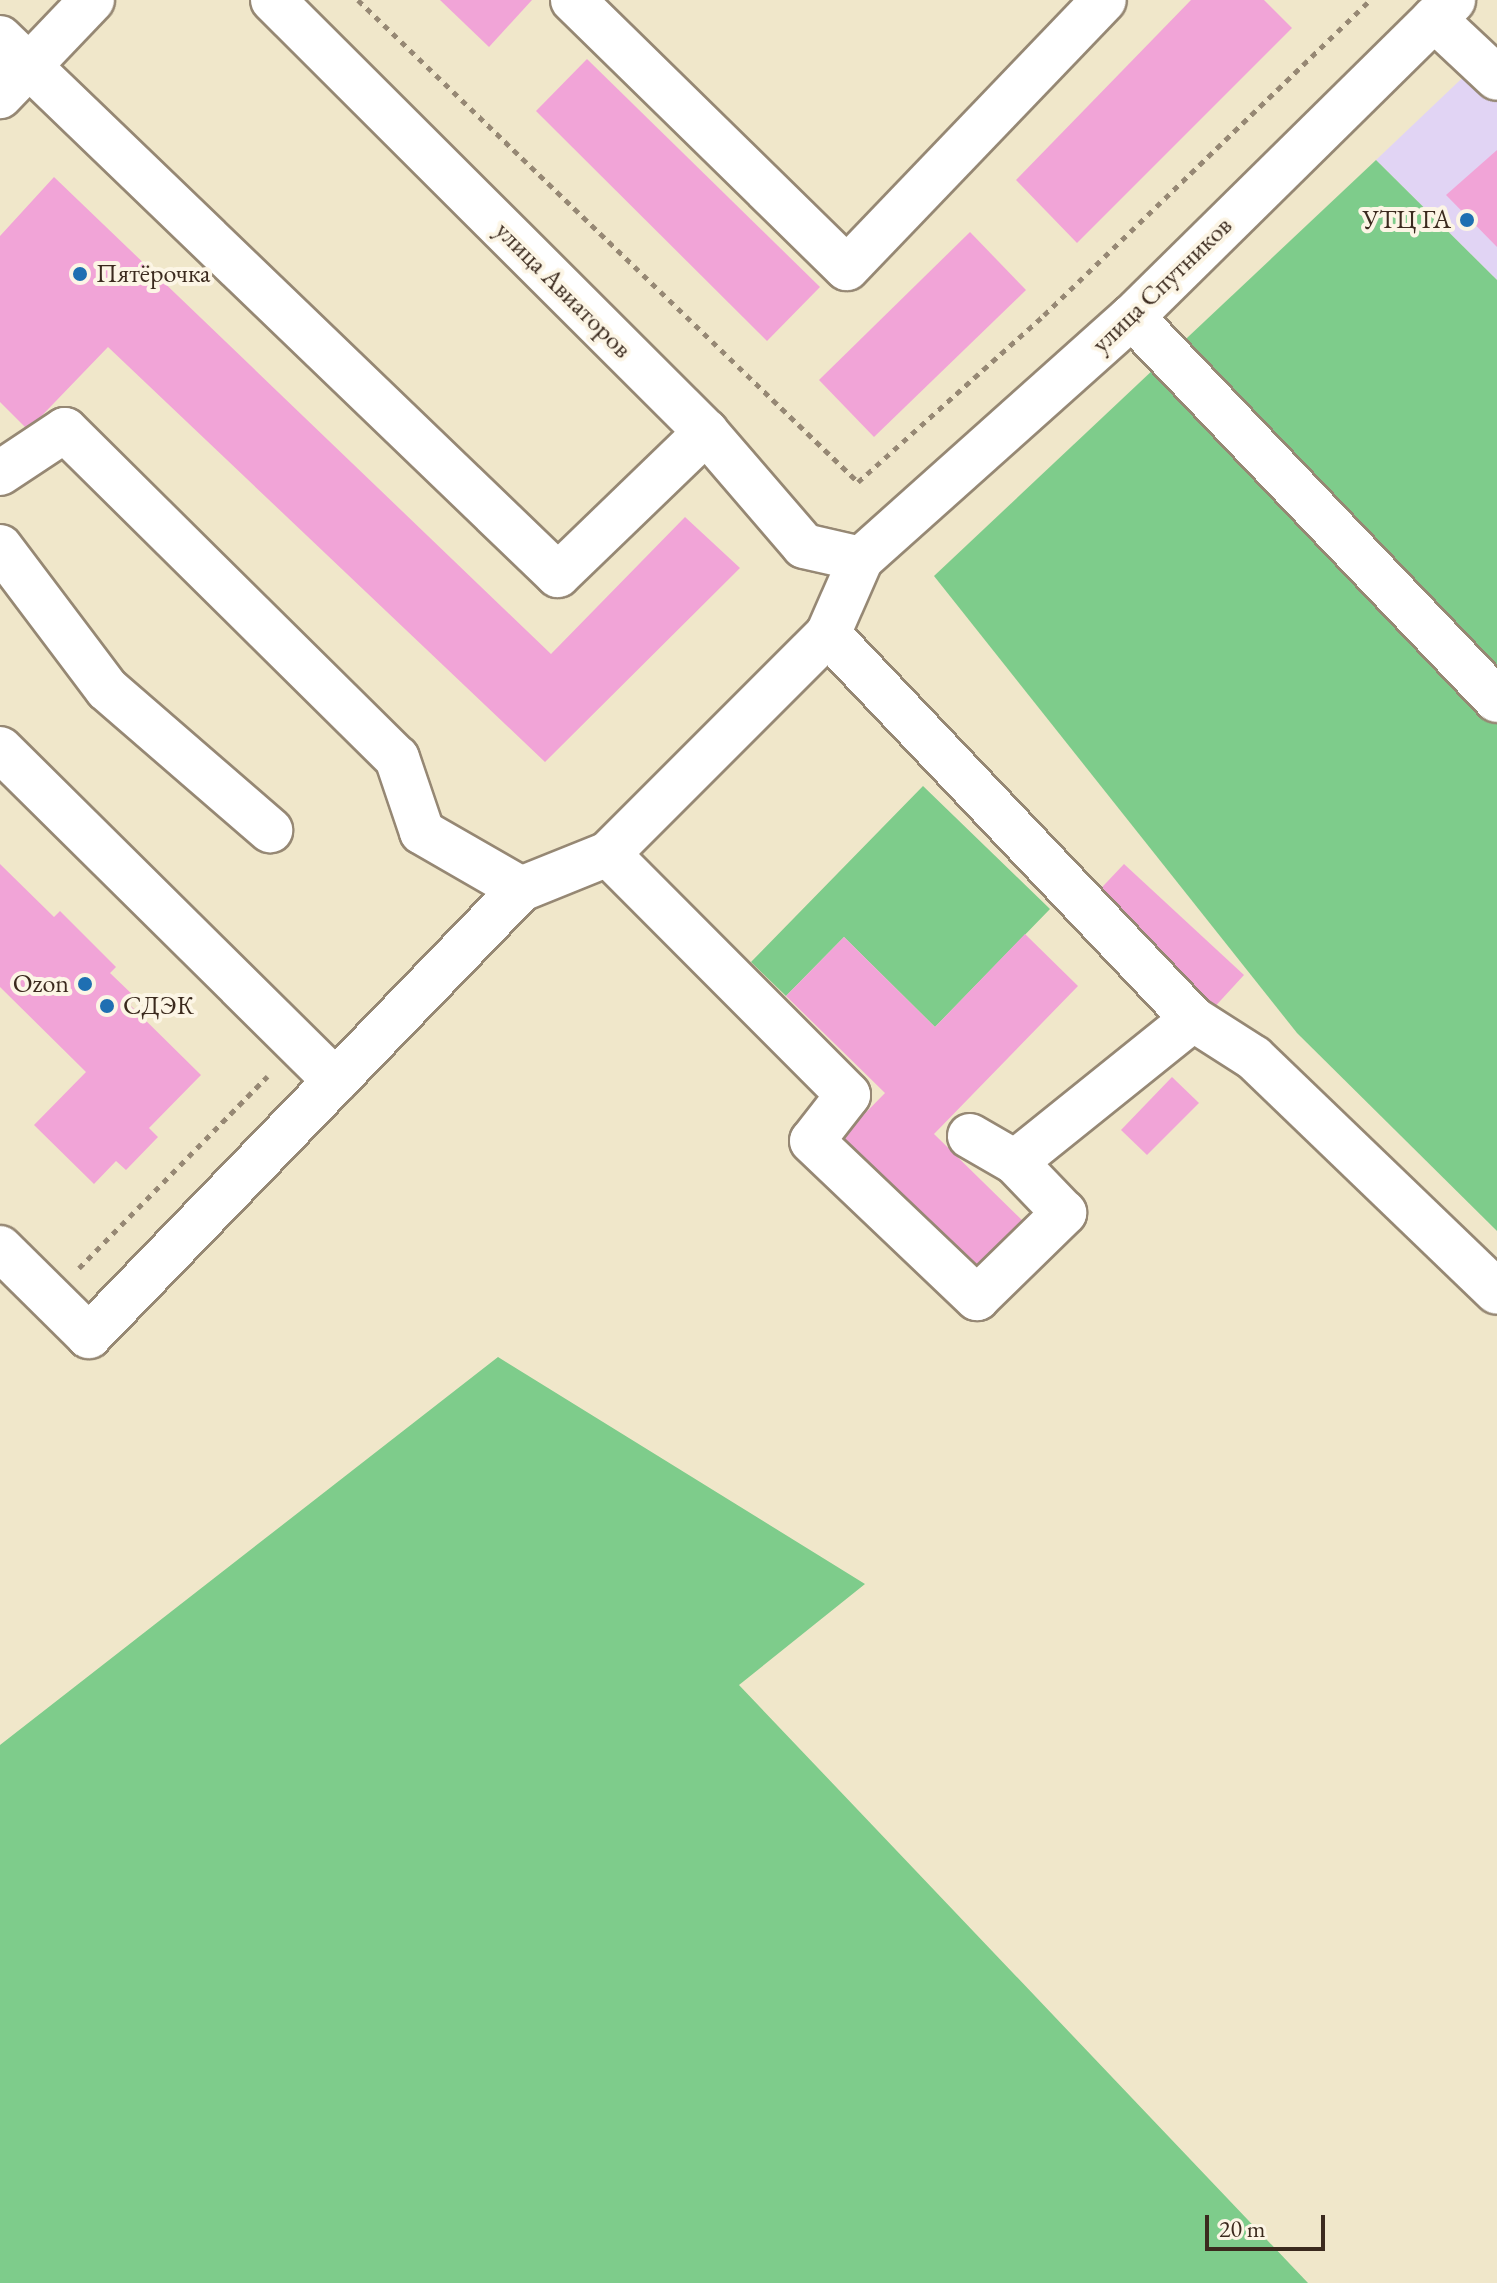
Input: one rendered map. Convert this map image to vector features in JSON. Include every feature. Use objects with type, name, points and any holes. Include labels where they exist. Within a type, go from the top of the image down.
[{"type":"street","points":[[92,0],[10,67],[558,575],[706,432]]},
{"type":"street","name":"улица Авиаторов","points":[[273,0],[706,432],[804,546],[861,559]]},
{"type":"street","points":[[573,0],[847,268],[1104,0]]},
{"type":"street","points":[[1444,9],[1497,78]]},
{"type":"street","name":"улица Спутников","points":[[861,559],[1132,317],[1444,9]]},
{"type":"street","points":[[1132,317],[1497,700]]},
{"type":"street","points":[[0,473],[65,430],[397,758],[422,832],[521,889]]},
{"type":"street","points":[[0,547],[107,689],[270,830]]},
{"type":"street","points":[[0,1248],[89,1336],[521,889],[608,854],[828,634],[861,559]]},
{"type":"street","points":[[828,634],[1193,1019],[1254,1058],[1497,1292]]},
{"type":"street","points":[[0,749],[335,1081]]},
{"type":"street","points":[[608,854],[848,1095],[812,1141],[977,1298],[1064,1213],[1015,1162],[970,1136]]},
{"type":"street","points":[[1015,1162],[1193,1019]]},
{"type":"path","points":[[50,1297],[273,1071]]},
{"type":"shaded area","name":"УТЦ ГА","points":[[1497,45],[1497,280],[1376,160]]},
{"type":"green space","points":[[1376,160],[1497,280],[1497,1231],[1297,1033],[934,576]]},
{"type":"green space","points":[[923,786],[1050,909],[935,1027],[844,937],[786,996],[751,962]]},
{"type":"green space","points":[[498,1357],[865,1584],[739,1685],[1308,2283],[0,2283],[0,1745]]},
{"type":"building","points":[[440,0],[532,0],[489,47]]},
{"type":"building","points":[[1191,0],[1264,0],[1292,28],[1077,243],[1016,180]]},
{"type":"building","points":[[587,59],[820,287],[767,341],[536,111]]},
{"type":"building","points":[[1497,150],[1497,247],[1446,195]]},
{"type":"building","points":[[54,177],[551,654],[685,517],[740,568],[545,762],[108,347],[28,430],[0,402],[0,236]]},
{"type":"building","points":[[970,232],[1026,290],[874,437],[819,380]]},
{"type":"building","points":[[0,864],[54,917],[60,911],[116,967],[110,973],[136,998],[130,1005],[201,1075],[149,1128],[158,1137],[126,1170],[116,1161],[94,1184],[34,1125],[86,1072],[0,987]]},
{"type":"building","points":[[1124,864],[1244,975],[1210,1012],[1089,901]]},
{"type":"building","points":[[1025,934],[1078,986],[934,1134],[1026,1224],[976,1276],[838,1141],[885,1093],[786,996],[844,937],[935,1027]]},
{"type":"building","points":[[1172,1077],[1199,1103],[1147,1155],[1121,1130]]},
{"type":"place","name":"УТЦ ГА","points":[[1467,220]]},
{"type":"place","name":"Пятёрочка","points":[[80,274]]},
{"type":"place","name":"Ozon","points":[[85,984]]},
{"type":"place","name":"СДЭК","points":[[107,1006]]}]
